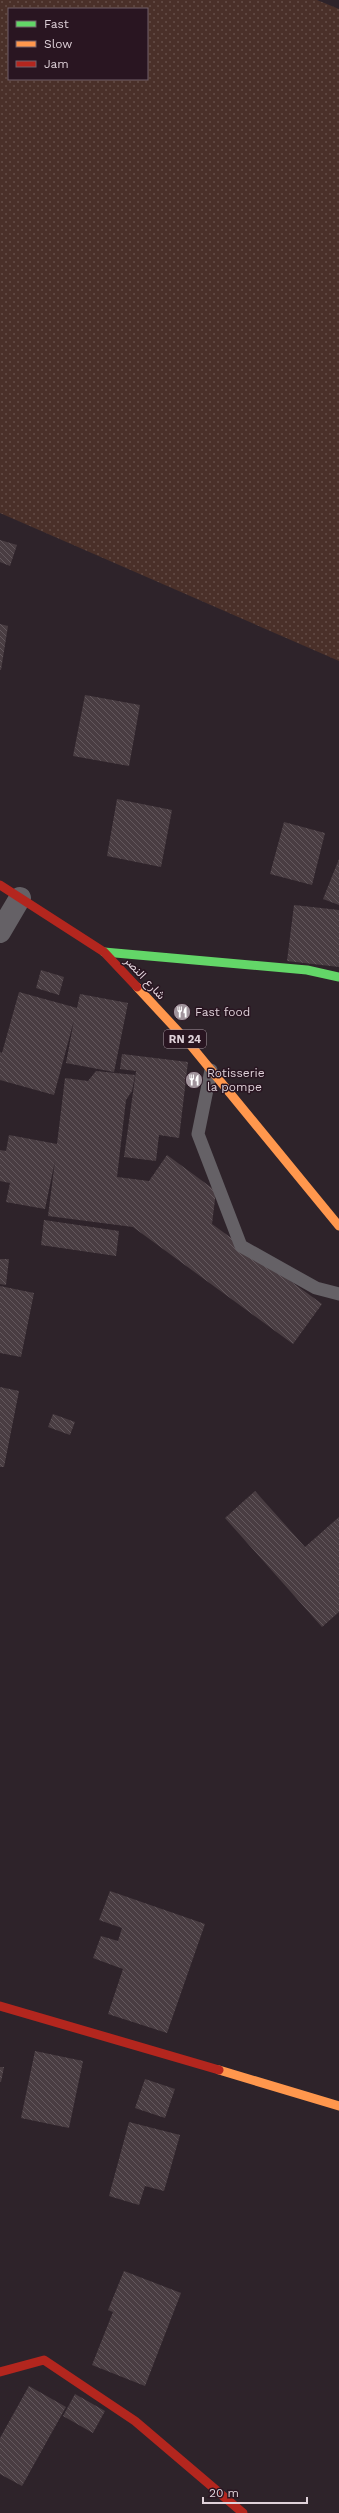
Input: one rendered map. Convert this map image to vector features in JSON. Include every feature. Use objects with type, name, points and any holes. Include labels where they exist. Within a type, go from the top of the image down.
[{"type":"street","name":"شارع النصر","points":[[0,885],[104,952],[188,1042],[339,1226]]},
{"type":"street","points":[[0,932],[20,898]]},
{"type":"street","points":[[104,952],[307,970],[339,977]]},
{"type":"street","points":[[0,2006],[339,2106]]},
{"type":"street","points":[[0,2372],[44,2360],[135,2421],[243,2513]]},
{"type":"lane","points":[[211,1070],[198,1134],[241,1246],[316,1288],[339,1294]]},
{"type":"shaded area","points":[[0,0],[317,0],[339,9],[339,661],[0,513]]},
{"type":"building","points":[[0,540],[17,545],[10,566],[0,562]]},
{"type":"building","points":[[0,624],[8,626],[1,670],[0,670]]},
{"type":"building","points":[[85,695],[140,705],[129,766],[73,756]]},
{"type":"building","points":[[117,799],[172,810],[161,867],[107,856]]},
{"type":"building","points":[[284,822],[325,833],[312,885],[270,874]]},
{"type":"building","points":[[339,859],[339,905],[323,899]]},
{"type":"building","points":[[294,905],[339,910],[339,967],[287,961]]},
{"type":"building","points":[[41,970],[64,977],[59,995],[36,988]]},
{"type":"building","points":[[19,992],[77,1008],[80,994],[128,1003],[114,1072],[66,1063],[74,1020],[54,1095],[0,1080],[0,1052],[2,1053]]},
{"type":"building","points":[[122,1054],[188,1062],[179,1138],[159,1135],[156,1161],[124,1157],[136,1071],[120,1069]]},
{"type":"building","points":[[96,1071],[135,1075],[132,1091],[126,1100],[117,1177],[149,1181],[167,1155],[216,1191],[212,1224],[322,1304],[293,1344],[133,1227],[48,1216],[55,1161],[45,1209],[6,1202],[10,1183],[0,1181],[0,1150],[6,1151],[9,1135],[57,1144],[65,1078],[88,1081]]},
{"type":"building","points":[[44,1220],[119,1231],[116,1256],[41,1245]]},
{"type":"building","points":[[0,1259],[9,1259],[6,1285],[0,1284]]},
{"type":"building","points":[[0,1286],[34,1293],[21,1357],[0,1353]]},
{"type":"building","points":[[0,1387],[19,1391],[4,1467],[0,1467]]},
{"type":"building","points":[[53,1414],[75,1422],[70,1435],[48,1427]]},
{"type":"building","points":[[255,1491],[305,1547],[339,1517],[339,1612],[322,1627],[225,1518]]},
{"type":"building","points":[[110,1891],[205,1924],[167,2033],[108,2014],[123,1969],[93,1958],[101,1936],[118,1941],[122,1928],[99,1920]]},
{"type":"building","points":[[35,2051],[83,2061],[69,2128],[21,2118]]},
{"type":"building","points":[[0,2067],[4,2067],[1,2082],[0,2082]]},
{"type":"building","points":[[145,2079],[175,2089],[165,2118],[135,2108]]},
{"type":"building","points":[[129,2122],[180,2135],[164,2191],[145,2186],[139,2205],[109,2196]]},
{"type":"building","points":[[124,2271],[181,2293],[145,2386],[92,2365],[113,2312],[108,2310]]},
{"type":"building","points":[[29,2386],[66,2407],[22,2486],[0,2474],[0,2438]]},
{"type":"building","points":[[75,2394],[105,2411],[93,2433],[63,2416]]},
{"type":"traffic: fast","points":[[104,952],[307,970],[339,977]]},
{"type":"traffic: slow","points":[[137,987],[188,1042],[339,1226]]},
{"type":"traffic: slow","points":[[219,2070],[339,2106]]},
{"type":"traffic: jam","points":[[0,885],[104,952],[137,987]]},
{"type":"traffic: jam","points":[[0,2006],[219,2070]]},
{"type":"traffic: jam","points":[[0,2372],[44,2360],[135,2421],[243,2513]]},
{"type":"place","name":"Fast food","points":[[182,1012]]},
{"type":"place","name":"Rotisserie la pompe","points":[[194,1080]]}]
